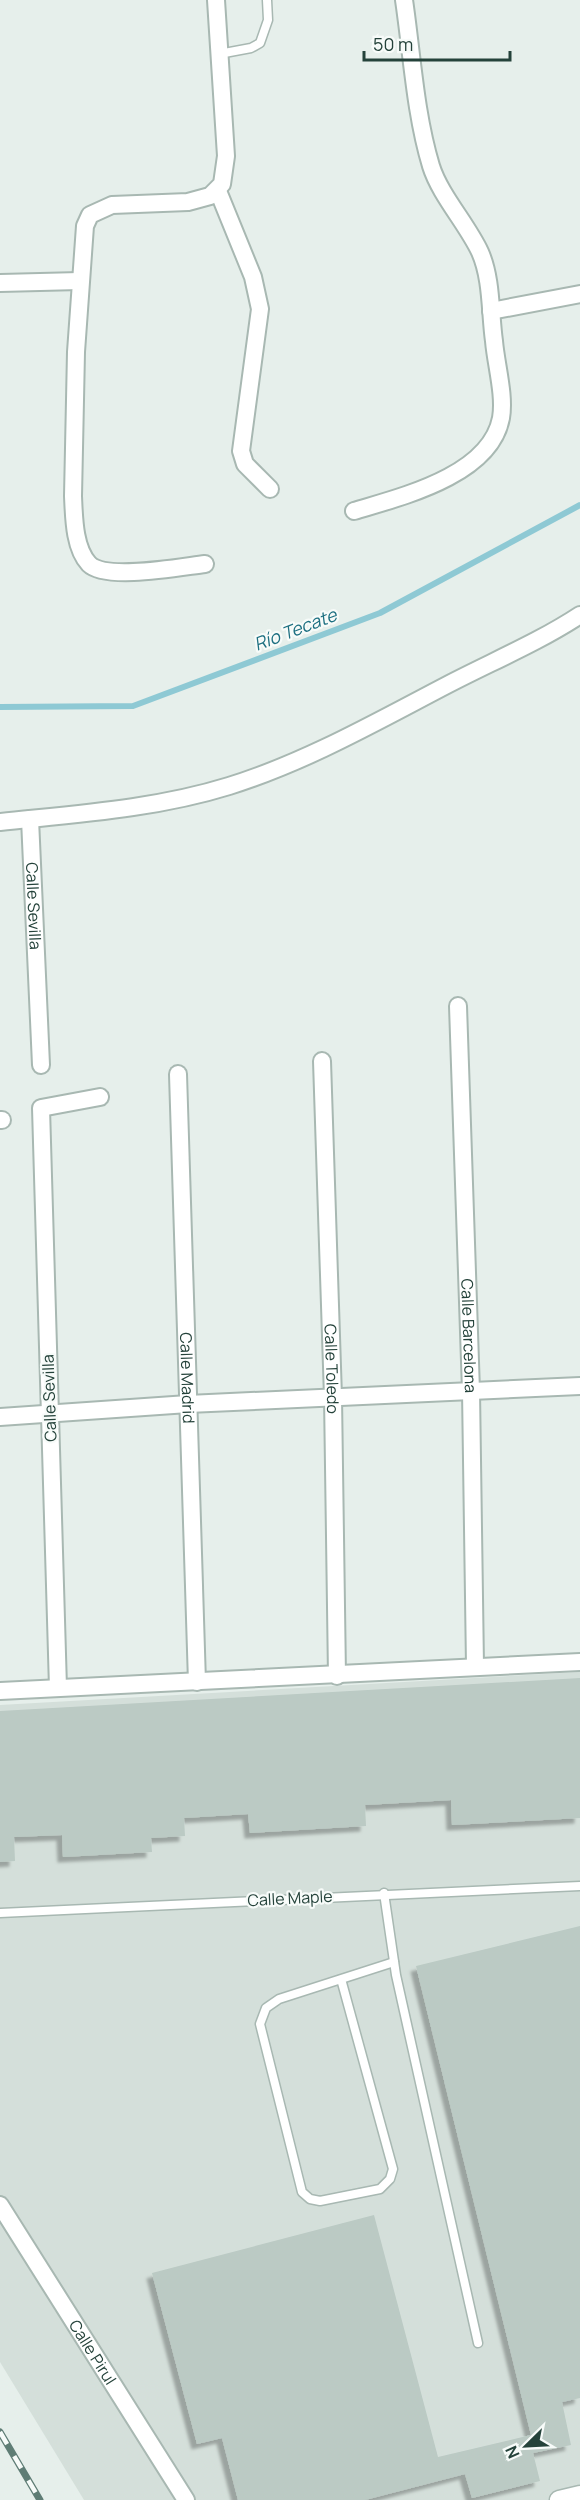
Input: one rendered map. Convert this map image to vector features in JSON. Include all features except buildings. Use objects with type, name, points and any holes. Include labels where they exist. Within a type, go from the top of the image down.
[{"type":"street","points":[[216,0],[226,156],[224,174],[218,191],[253,276],[260,309],[242,451],[245,464],[270,489]]},
{"type":"street","points":[[354,511],[433,485],[478,456],[490,441],[501,419],[488,279],[481,254],[431,167],[420,111],[404,0]]},
{"type":"street","points":[[205,564],[123,572],[102,571],[90,565],[81,550],[74,515],[76,352],[80,281],[87,220],[96,211],[112,205],[188,202],[218,191]]},
{"type":"street","points":[[0,283],[80,281]]},
{"type":"street","points":[[491,311],[580,294]]},
{"type":"street","points":[[0,822],[84,815],[185,798],[229,786],[287,765],[337,742],[580,615]]},
{"type":"street","name":"Calle Sevilla","points":[[30,819],[41,1065]]},
{"type":"street","name":"Calle Barcelona","points":[[458,1006],[471,1391],[475,1666]]},
{"type":"street","name":"Calle Toledo","points":[[322,1061],[333,1397],[337,1676]]},
{"type":"street","name":"Calle Madrid","points":[[178,1074],[197,1682]]},
{"type":"street","name":"Calle Sevilla","points":[[57,1688],[41,1108],[100,1097]]},
{"type":"street","points":[[0,1417],[188,1404],[580,1386]]},
{"type":"street","points":[[0,1691],[337,1676],[475,1666],[580,1662]]},
{"type":"street","name":"Calle Pirul","points":[[0,2205],[186,2500]]},
{"type":"lane","points":[[218,54],[251,48],[260,43],[268,20],[267,0]]},
{"type":"lane","name":"Calle Maple","points":[[0,1913],[384,1893],[580,1886]]},
{"type":"lane","points":[[384,1893],[394,1962],[478,2343]]},
{"type":"lane","points":[[341,1979],[393,2169],[390,2179],[380,2189],[320,2201],[310,2199],[302,2192],[260,2024],[266,2008],[279,1999],[341,1979],[394,1962]]},
{"type":"shaded area","points":[[580,1672],[580,2500],[84,2500],[0,2362],[0,1705]]},
{"type":"waterway","name":"Río Tecate","points":[[0,707],[133,706],[380,613],[580,505]]},
{"type":"railway","points":[[0,2432],[40,2500]]}]
